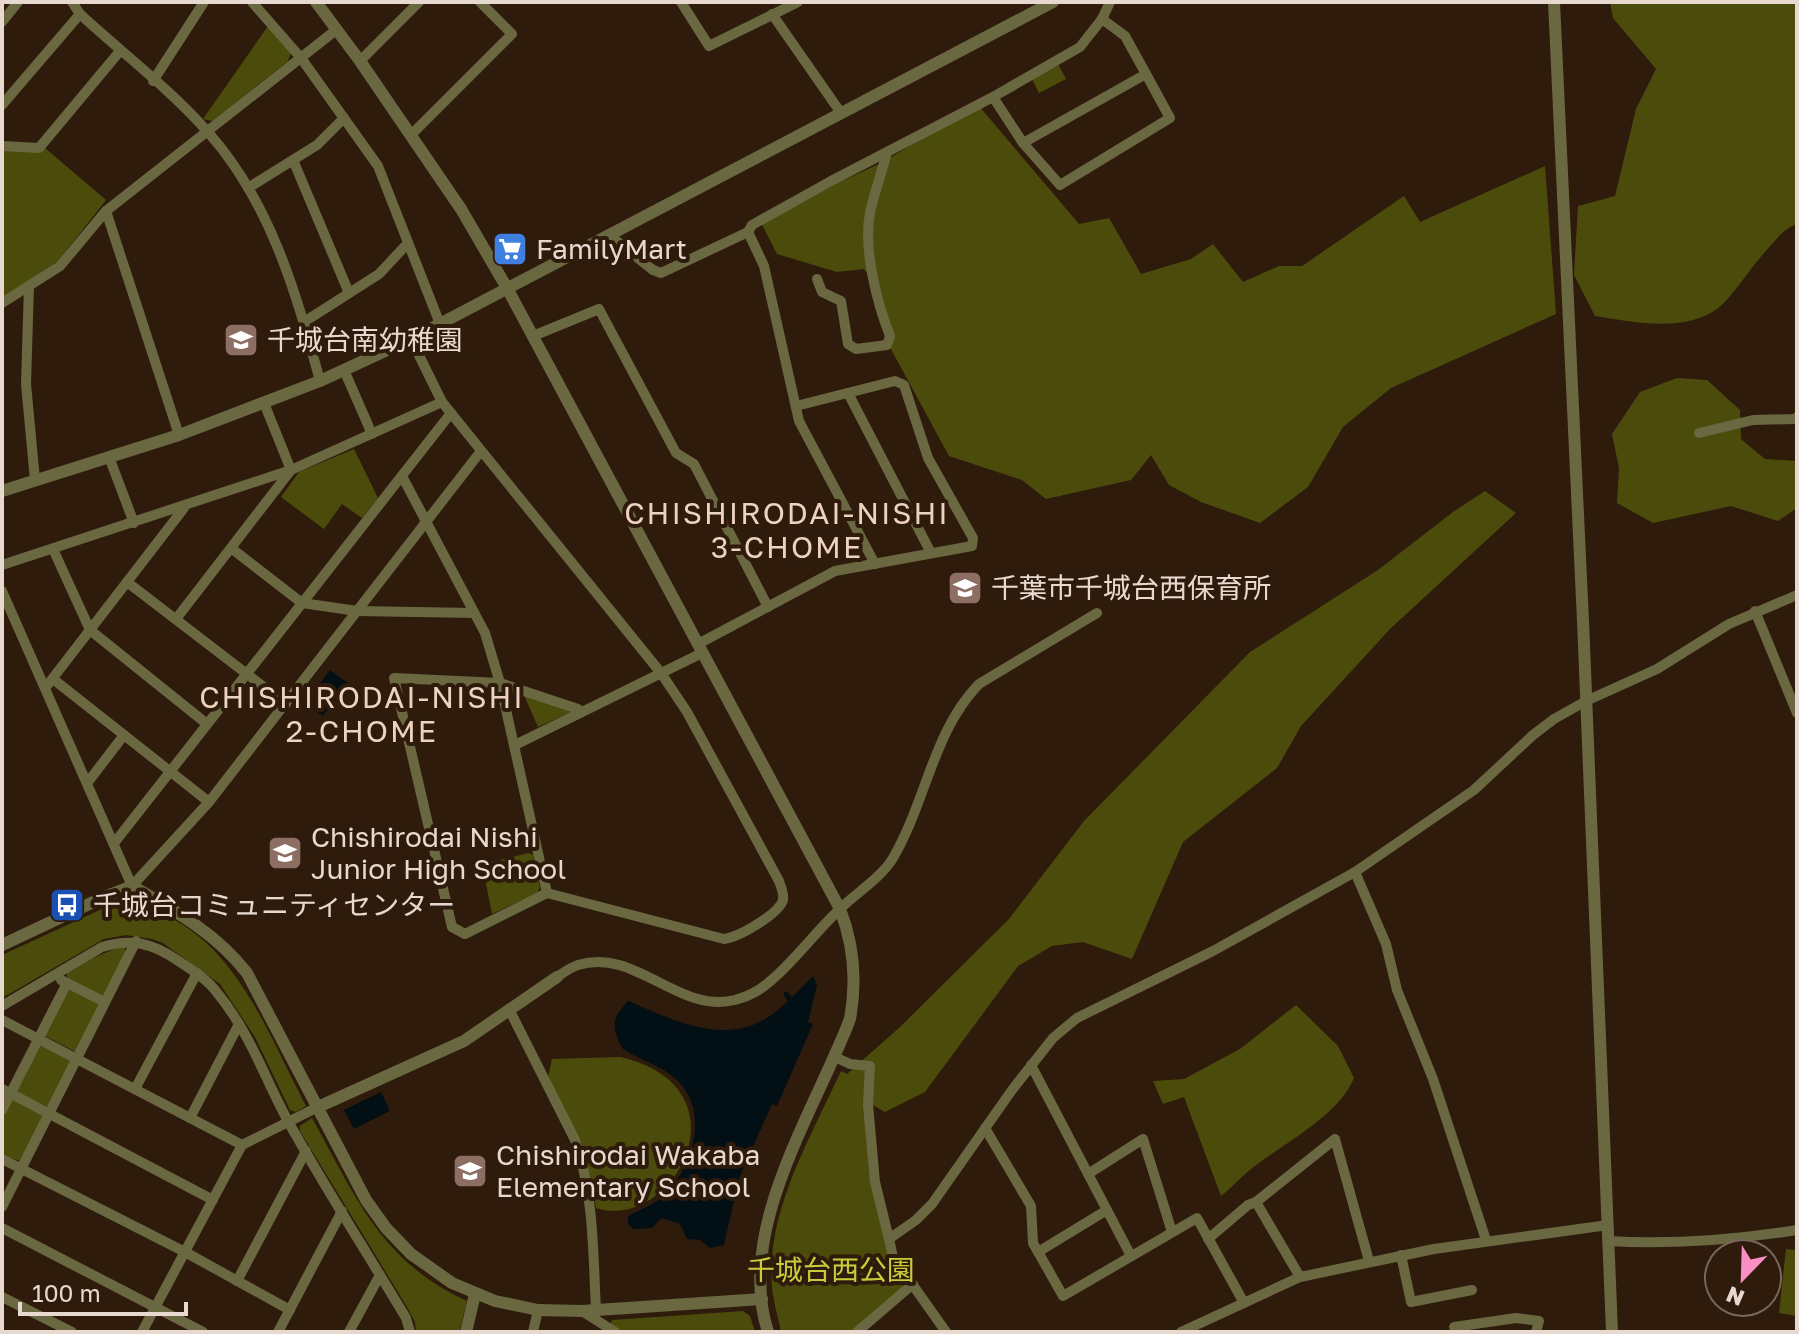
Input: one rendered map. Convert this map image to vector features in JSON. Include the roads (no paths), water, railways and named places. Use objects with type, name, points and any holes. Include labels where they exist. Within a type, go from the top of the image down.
[{"type":"street","points":[[2,22],[18,2]]},
{"type":"street","points":[[72,2],[80,14],[207,131],[248,188],[276,242],[304,322],[320,381]]},
{"type":"street","points":[[153,81],[204,2]]},
{"type":"street","points":[[252,2],[301,58],[378,166],[440,324]]},
{"type":"street","points":[[316,2],[461,209],[507,288],[840,909],[848,930],[854,962],[850,1019],[771,1206],[761,1265],[762,1299],[768,1332]]},
{"type":"street","points":[[360,61],[419,2]]},
{"type":"street","points":[[411,135],[512,34],[480,2]]},
{"type":"street","points":[[681,2],[709,46],[798,2]]},
{"type":"street","points":[[2,491],[179,435],[320,381],[411,339],[1053,2]]},
{"type":"street","points":[[609,235],[661,273],[748,232],[752,225],[993,97],[1080,47],[1102,19],[1110,2]]},
{"type":"street","points":[[1554,2],[1612,1332]]},
{"type":"street","points":[[2,105],[80,14]]},
{"type":"street","points":[[772,14],[841,113]]},
{"type":"street","points":[[993,97],[1023,143],[1060,185],[1170,118],[1125,36],[1102,19]]},
{"type":"street","points":[[2,303],[60,266],[106,211],[336,30]]},
{"type":"street","points":[[2,146],[39,148],[120,51]]},
{"type":"street","points":[[1023,143],[1146,74]]},
{"type":"street","points":[[248,188],[317,145],[344,118]]},
{"type":"street","points":[[817,279],[822,292],[841,301],[848,344],[856,349],[887,345],[890,336],[877,303],[871,267],[870,216],[887,152]]},
{"type":"street","points":[[293,160],[349,293]]},
{"type":"street","points":[[106,211],[179,435]]},
{"type":"street","points":[[748,232],[764,266],[788,384],[799,421],[875,564]]},
{"type":"street","points":[[304,322],[379,274],[408,243]]},
{"type":"street","points":[[29,286],[26,384],[35,480]]},
{"type":"street","points":[[533,336],[599,309],[676,453],[694,464],[768,607]]},
{"type":"street","points":[[411,339],[442,402],[661,673],[687,712],[779,881],[784,896],[773,913],[733,938],[724,939],[547,893],[465,934],[452,927],[394,678],[500,683],[578,709],[580,713]]},
{"type":"street","points":[[344,370],[372,434]]},
{"type":"street","points":[[515,745],[661,673],[768,607],[835,571],[972,546],[973,538],[928,458],[904,385],[895,381],[796,406]]},
{"type":"street","points":[[848,393],[931,553]]},
{"type":"street","points":[[2,565],[291,470],[442,402]]},
{"type":"street","points":[[264,403],[291,470]]},
{"type":"street","points":[[115,842],[451,413]]},
{"type":"street","points":[[1699,433],[1753,420],[1797,417]]},
{"type":"street","points":[[2,945],[132,886],[209,802],[481,451]]},
{"type":"street","points":[[109,457],[134,523]]},
{"type":"street","points":[[176,619],[291,470]]},
{"type":"street","points":[[402,476],[485,633],[515,745],[547,893]]},
{"type":"street","points":[[50,683],[185,506]]},
{"type":"street","points":[[231,548],[302,603],[357,611],[474,613]]},
{"type":"street","points":[[53,549],[90,630],[207,724]]},
{"type":"street","points":[[127,582],[286,704]]},
{"type":"street","points":[[2,591],[50,683],[132,886],[193,922],[232,953],[247,973],[355,1180],[386,1228],[430,1269],[475,1294],[516,1307],[538,1310],[589,1310],[762,1299]]},
{"type":"street","points":[[889,1239],[932,1204],[1031,1065],[1053,1038],[1077,1018],[1213,951],[1355,872],[1474,790],[1554,719],[1657,669],[1755,611],[1797,595]]},
{"type":"street","points":[[1755,611],[1797,713]]},
{"type":"street","points":[[142,1332],[242,1145],[464,1041],[578,965],[602,962],[624,966],[687,997],[712,1001],[734,1000],[768,983],[891,861],[948,728],[964,699],[979,684],[1097,613]]},
{"type":"street","points":[[50,683],[124,735],[209,802]]},
{"type":"street","points":[[88,782],[124,735]]},
{"type":"street","points":[[1355,872],[1386,944],[1397,990],[1433,1079],[1486,1240]]},
{"type":"street","points":[[2,1207],[136,941]]},
{"type":"street","points":[[2,1006],[102,947],[118,942],[136,941],[162,950],[197,973],[214,988],[258,1055],[288,1122],[406,1318],[410,1332]]},
{"type":"street","points":[[135,1089],[197,973]]},
{"type":"street","points":[[52,976],[105,1002]]},
{"type":"street","points":[[2,1110],[6,1092],[39,1038],[67,983]]},
{"type":"street","points":[[509,1009],[556,1100],[582,1160],[589,1197],[589,1310],[615,1332]]},
{"type":"street","points":[[2,1020],[242,1145]]},
{"type":"street","points":[[190,1118],[239,1024]]},
{"type":"street","points":[[835,1057],[850,1064],[870,1066],[868,1105],[875,1182],[893,1257],[940,1330]]},
{"type":"street","points":[[1031,1065],[1131,1256]]},
{"type":"street","points":[[6,1092],[213,1200]]},
{"type":"street","points":[[985,1128],[1031,1206],[1033,1243],[1063,1296],[1197,1218],[1244,1303]]},
{"type":"street","points":[[1088,1174],[1143,1139],[1172,1232]]},
{"type":"street","points":[[1208,1239],[1335,1139],[1369,1261]]},
{"type":"street","points":[[237,1281],[306,1151]]},
{"type":"street","points":[[2,1159],[185,1252],[290,1310]]},
{"type":"street","points":[[1256,1202],[1300,1277]]},
{"type":"street","points":[[1038,1252],[1107,1210]]},
{"type":"street","points":[[278,1332],[342,1211]]},
{"type":"street","points":[[1181,1332],[1300,1277],[1486,1240],[1608,1225]]},
{"type":"street","points":[[2,1228],[203,1332]]},
{"type":"street","points":[[1608,1241],[1652,1244],[1722,1240],[1797,1230]]},
{"type":"street","points":[[1401,1255],[1411,1302],[1472,1290]]},
{"type":"street","points":[[349,1332],[380,1275]]},
{"type":"street","points":[[857,1332],[913,1284]]},
{"type":"street","points":[[466,1332],[475,1294]]},
{"type":"street","points":[[2,1297],[72,1332]]},
{"type":"street","points":[[533,1332],[538,1310]]},
{"type":"street","points":[[1454,1327],[1516,1318],[1539,1321],[1536,1332]]},
{"type":"place","name":"FamilyMart","points":[[510,249]]},
{"type":"place","name":"千城台南幼稚園","points":[[241,340]]},
{"type":"place","name":"千葉市千城台西保育所","points":[[965,588]]},
{"type":"place","name":"Chishirodai Nishi Junior High School","points":[[285,853]]},
{"type":"place","name":"千城台コミュニティセンター","points":[[67,905]]},
{"type":"place","name":"Chishirodai Wakaba Elementary School","points":[[470,1171]]},
{"type":"district","name":"CHISHIRODAI-NISHI 3-CHOME","points":[[787,531]]},
{"type":"district","name":"CHISHIRODAI-NISHI 2-CHOME","points":[[362,715]]},
{"type":"park label","name":"千城台西公園","points":[[831,1270]]}]
